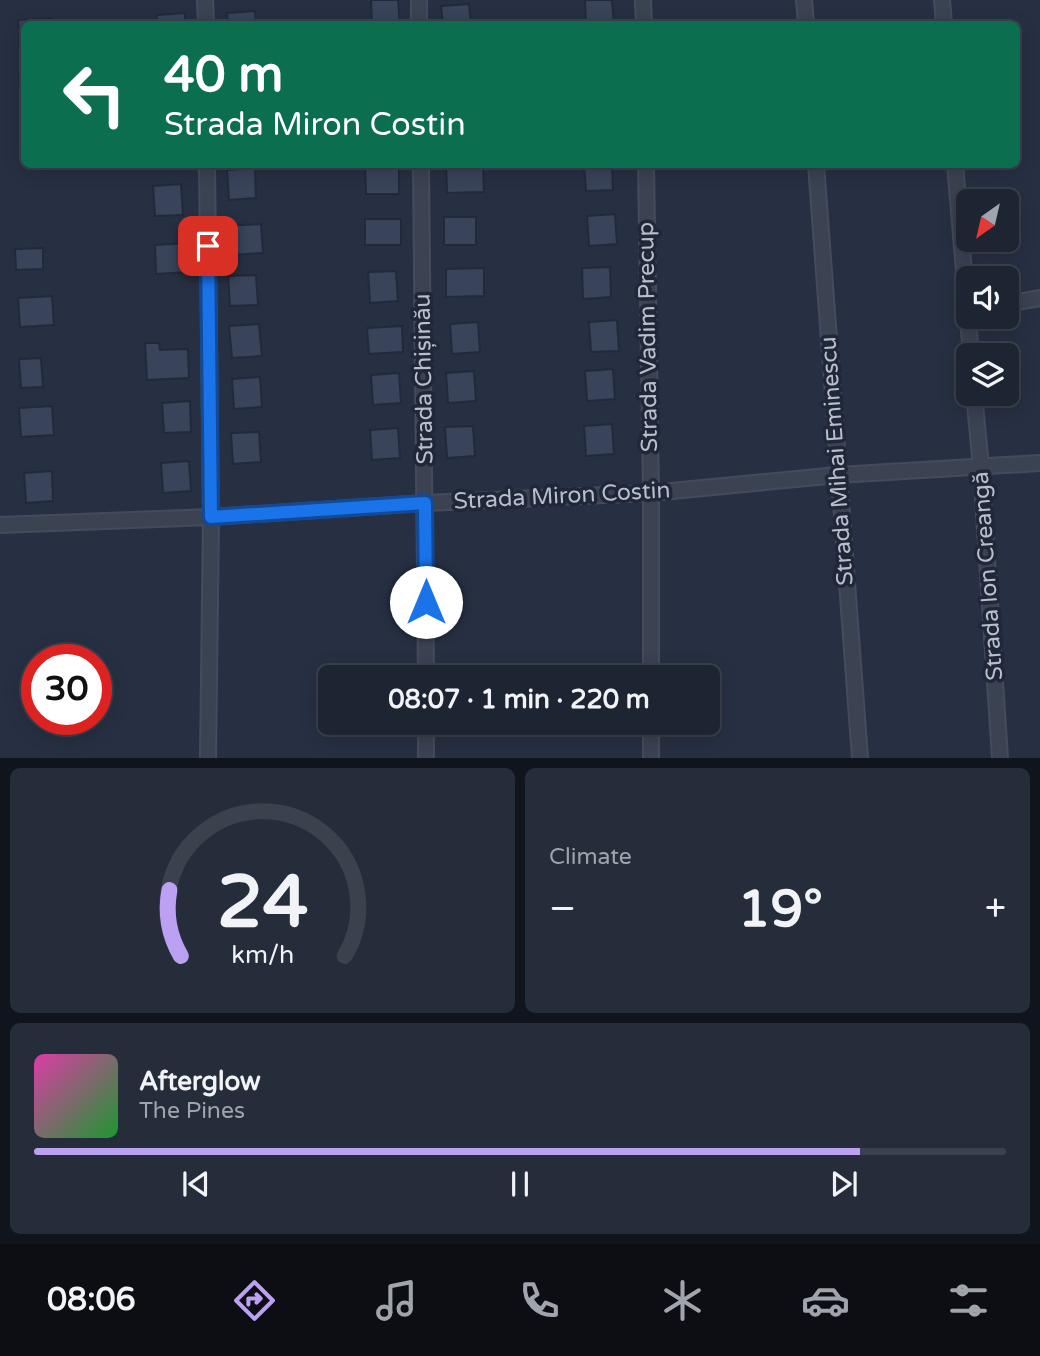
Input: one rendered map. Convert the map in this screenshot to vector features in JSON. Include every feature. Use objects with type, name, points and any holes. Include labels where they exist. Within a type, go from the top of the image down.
[{"type":"street","points":[[205,0],[205,21]]},
{"type":"street","points":[[419,0],[419,21]]},
{"type":"street","points":[[643,0],[644,21]]},
{"type":"street","points":[[804,0],[806,21]]},
{"type":"street","points":[[942,0],[944,21]]},
{"type":"street","points":[[207,168],[211,517],[208,758]]},
{"type":"street","name":"Strada Chișinău","points":[[421,168],[426,665]]},
{"type":"street","name":"Strada Vadim Precup","points":[[646,168],[651,665]]},
{"type":"street","name":"Strada Mihai Eminescu","points":[[816,168],[860,758]]},
{"type":"street","points":[[955,168],[963,266]]},
{"type":"street","points":[[1019,302],[1040,298]]},
{"type":"street","name":"Strada Ion Creangă","points":[[975,406],[1000,758]]},
{"type":"street","name":"Strada Miron Costin","points":[[0,525],[211,517],[425,503],[651,493],[838,475],[1040,463]]},
{"type":"street","points":[[426,735],[426,758]]},
{"type":"street","points":[[650,735],[650,758]]},
{"type":"building","points":[[371,0],[398,0],[400,21],[372,21]]},
{"type":"building","points":[[585,0],[612,0],[614,21],[586,21]]},
{"type":"building","points":[[469,4],[471,21],[443,21],[441,6]]},
{"type":"building","points":[[255,11],[256,21],[228,21],[227,13]]},
{"type":"building","points":[[185,13],[185,21],[157,21],[157,15]]},
{"type":"building","points":[[51,18],[52,21],[21,21],[20,50],[18,20]]},
{"type":"building","points":[[255,168],[256,198],[229,200],[227,170]]},
{"type":"building","points":[[365,168],[399,168],[399,194],[366,194]]},
{"type":"building","points":[[446,168],[483,168],[484,192],[447,193]]},
{"type":"building","points":[[584,168],[612,168],[613,190],[586,191]]},
{"type":"building","points":[[181,184],[183,215],[155,216],[153,186]]},
{"type":"building","points":[[615,214],[617,244],[589,246],[587,216]]},
{"type":"building","points":[[444,217],[476,217],[476,245],[444,245]]},
{"type":"building","points":[[365,219],[401,219],[401,245],[365,245]]},
{"type":"building","points":[[261,224],[263,253],[229,255],[227,226]]},
{"type":"building","points":[[188,243],[190,272],[156,274],[155,245]]},
{"type":"building","points":[[43,248],[43,269],[16,270],[15,249]]},
{"type":"building","points":[[610,267],[611,297],[583,299],[582,268]]},
{"type":"building","points":[[484,268],[484,296],[446,297],[446,269]]},
{"type":"building","points":[[396,271],[398,301],[370,303],[368,272]]},
{"type":"building","points":[[256,275],[258,305],[230,306],[228,276]]},
{"type":"building","points":[[52,296],[54,325],[20,327],[18,298]]},
{"type":"building","points":[[617,320],[619,351],[591,352],[589,322]]},
{"type":"building","points":[[478,322],[480,352],[452,354],[450,324]]},
{"type":"building","points":[[259,324],[262,356],[232,358],[229,326]]},
{"type":"building","points":[[402,326],[403,352],[369,354],[367,328]]},
{"type":"building","points":[[145,343],[159,343],[160,350],[188,349],[189,378],[147,380]]},
{"type":"building","points":[[41,358],[43,387],[21,388],[19,359]]},
{"type":"building","points":[[613,369],[615,399],[587,401],[585,371]]},
{"type":"building","points":[[474,371],[476,401],[448,403],[446,373]]},
{"type":"building","points":[[399,373],[401,403],[373,405],[371,375]]},
{"type":"building","points":[[260,377],[262,407],[234,409],[232,379]]},
{"type":"building","points":[[190,401],[191,432],[164,433],[162,403]]},
{"type":"building","points":[[52,406],[54,435],[21,437],[19,408]]},
{"type":"building","points":[[612,424],[614,454],[586,456],[584,426]]},
{"type":"building","points":[[473,426],[475,456],[447,458],[445,427]]},
{"type":"building","points":[[398,428],[400,458],[372,460],[370,430]]},
{"type":"building","points":[[259,432],[261,462],[233,464],[231,433]]},
{"type":"building","points":[[189,461],[191,491],[163,493],[161,463]]},
{"type":"building","points":[[52,471],[53,501],[26,503],[24,473]]},
{"type":"route","points":[[208,246],[211,517],[425,503],[426,602]]}]
